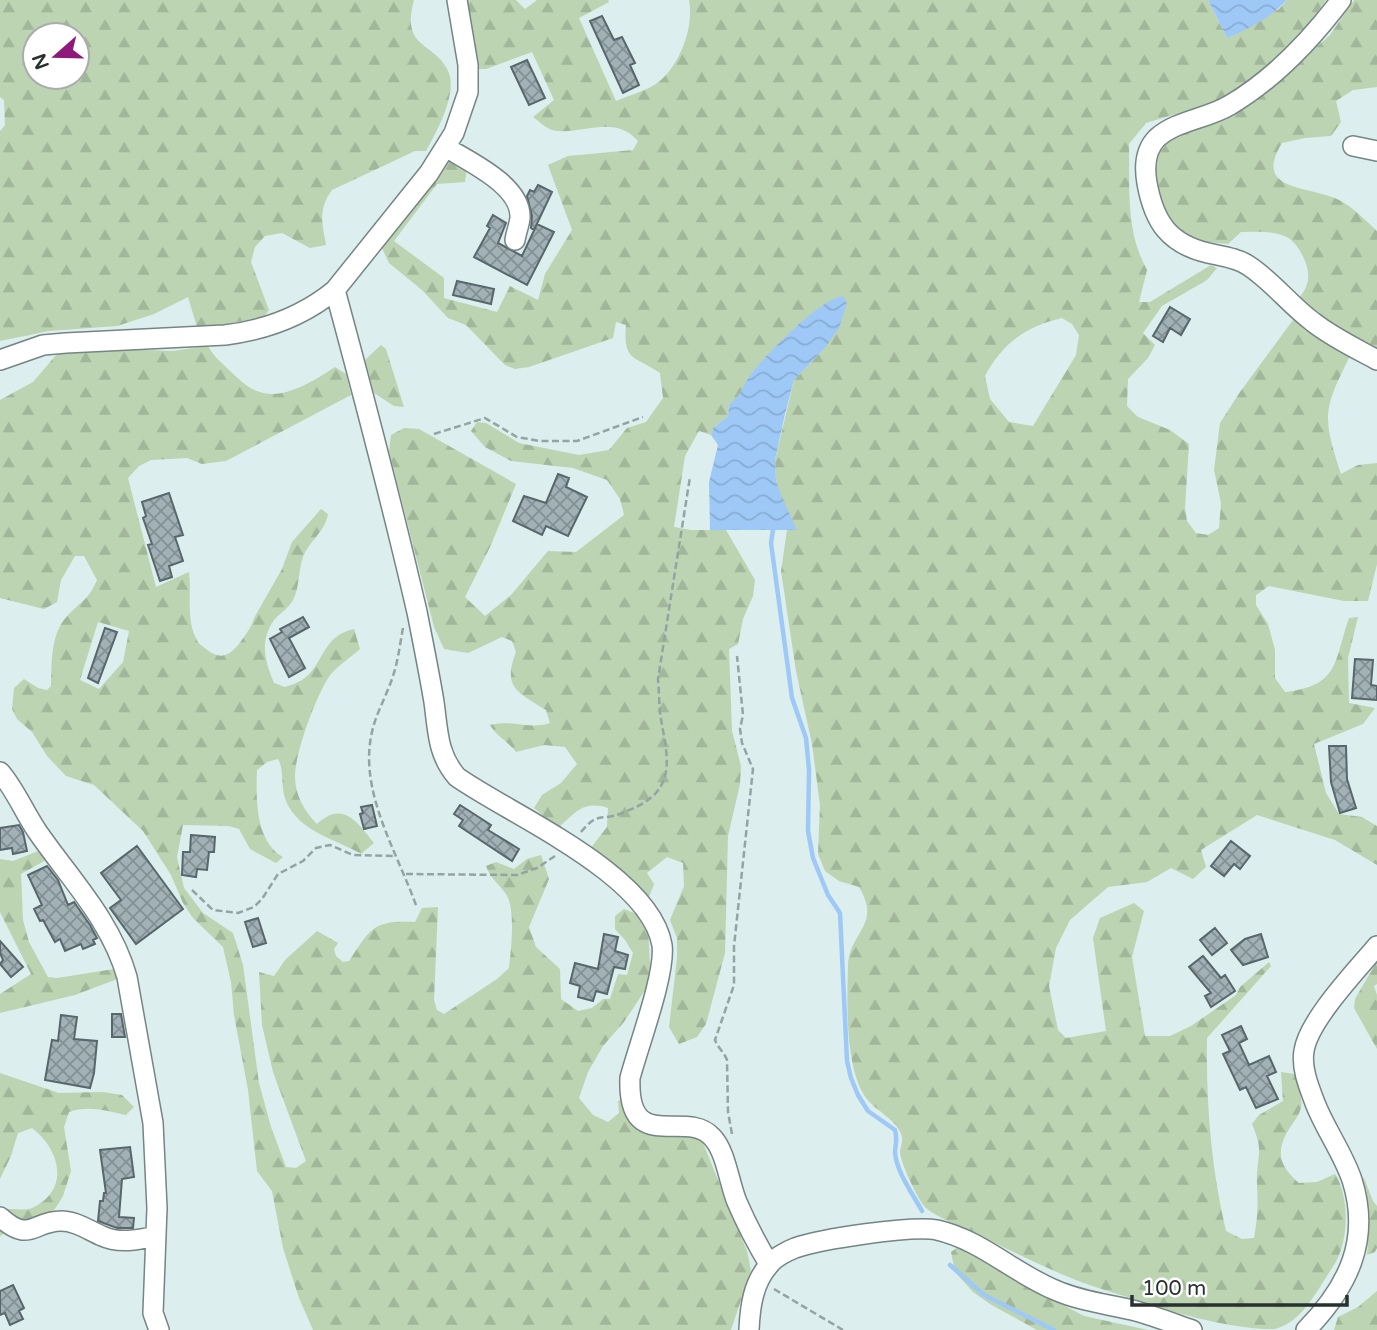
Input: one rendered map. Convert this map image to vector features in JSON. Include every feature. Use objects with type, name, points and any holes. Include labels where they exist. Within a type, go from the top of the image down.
[{"type":"street","points":[[0,360],[43,345],[248,332],[276,325],[320,303],[335,290],[447,148],[468,92],[468,65],[457,0]]},
{"type":"street","points":[[1341,0],[1309,40],[1268,78],[1228,106],[1181,124],[1158,137],[1148,150],[1147,181],[1157,218],[1168,234],[1199,251],[1248,265],[1313,322],[1337,339],[1377,360]]},
{"type":"street","points":[[1353,146],[1377,151]]},
{"type":"street","points":[[447,148],[508,189],[517,204],[520,217],[515,240]]},
{"type":"street","points":[[335,290],[387,484],[412,590],[441,751],[448,766],[457,776],[612,875],[654,920],[662,945],[662,966],[630,1079],[629,1091],[633,1106],[639,1119],[649,1124],[703,1129],[712,1137],[723,1158],[764,1272]]},
{"type":"street","points":[[0,772],[37,831],[104,922],[124,963],[153,1123],[157,1208],[153,1313],[159,1330]]},
{"type":"street","points":[[1306,1330],[1340,1291],[1348,1276],[1360,1228],[1352,1179],[1311,1094],[1305,1075],[1303,1052],[1308,1037],[1320,1018],[1377,946]]},
{"type":"street","points":[[0,1217],[21,1231],[30,1231],[58,1220],[76,1223],[104,1238],[127,1241],[156,1236]]},
{"type":"street","points":[[750,1330],[753,1294],[764,1272],[793,1248],[886,1232],[933,1230],[973,1243],[1032,1280],[1057,1292],[1133,1310],[1192,1330]]},
{"type":"path","points":[[434,434],[485,418],[517,436],[540,441],[577,441],[643,417]]},
{"type":"path","points":[[406,874],[517,875],[537,868],[555,856],[590,820],[603,815],[616,816],[643,804],[657,793],[665,776],[667,754],[658,679],[690,477]]},
{"type":"path","points":[[404,622],[394,674],[372,733],[370,752],[376,799],[417,908]]},
{"type":"path","points":[[733,1137],[728,1112],[727,1060],[715,1040],[734,985],[734,946],[753,769],[742,743],[740,729],[743,715],[737,656]]},
{"type":"path","points":[[192,890],[212,910],[238,913],[254,907],[278,874],[303,861],[316,848],[330,845],[353,855],[396,856]]},
{"type":"path","points":[[764,1272],[843,1330]]},
{"type":"green space","points":[[0,0],[414,0],[411,16],[415,37],[443,63],[451,82],[448,103],[426,151],[415,151],[332,190],[323,210],[322,223],[326,245],[310,248],[282,233],[265,236],[255,247],[251,262],[269,310],[264,317],[205,328],[197,327],[188,297],[154,314],[117,326],[49,331],[0,341],[0,131],[5,125],[4,100],[0,97]]},
{"type":"green space","points":[[466,0],[516,0],[525,9],[537,0],[608,0],[609,2],[579,18],[616,101],[651,87],[675,64],[688,32],[689,0],[1208,0],[1227,38],[1279,9],[1287,0],[1326,0],[1298,39],[1242,89],[1208,104],[1146,123],[1129,144],[1132,224],[1135,240],[1147,270],[1139,302],[1150,302],[1211,265],[1217,268],[1207,280],[1162,306],[1143,333],[1155,345],[1148,358],[1128,379],[1127,406],[1138,417],[1170,430],[1189,444],[1185,508],[1187,521],[1196,533],[1208,535],[1219,528],[1221,503],[1214,470],[1220,423],[1293,320],[1350,356],[1330,402],[1328,425],[1341,474],[1358,465],[1377,463],[1377,564],[1368,601],[1344,601],[1269,586],[1256,595],[1256,605],[1268,624],[1275,650],[1275,678],[1285,692],[1303,689],[1325,677],[1337,659],[1349,618],[1358,617],[1348,658],[1349,703],[1375,708],[1363,724],[1314,744],[1326,793],[1339,814],[1362,817],[1377,826],[1377,865],[1335,840],[1257,815],[1201,850],[1206,867],[1193,879],[1171,868],[1147,882],[1108,887],[1070,920],[1056,948],[1049,986],[1058,1030],[1066,1038],[1106,1031],[1093,938],[1100,918],[1134,903],[1144,911],[1132,957],[1145,1036],[1170,1036],[1191,1026],[1236,995],[1240,987],[1269,962],[1271,966],[1207,1038],[1207,1087],[1213,1159],[1226,1231],[1242,1239],[1254,1238],[1259,1148],[1252,1124],[1259,1115],[1283,1101],[1281,1072],[1295,1074],[1301,1095],[1300,1110],[1283,1142],[1283,1163],[1299,1183],[1317,1182],[1335,1174],[1340,1184],[1346,1220],[1339,1255],[1309,1303],[1285,1325],[1275,1329],[1248,1328],[1174,1312],[1078,1281],[934,1214],[924,1206],[906,1173],[900,1153],[900,1131],[864,1095],[853,1067],[850,1050],[847,996],[850,953],[863,928],[867,910],[859,887],[839,881],[825,871],[818,854],[820,805],[812,744],[796,671],[781,571],[787,530],[796,529],[776,480],[775,460],[794,380],[824,349],[753,371],[739,398],[729,405],[728,416],[713,428],[711,435],[699,431],[685,456],[674,527],[726,530],[755,580],[753,596],[743,619],[738,644],[729,649],[732,731],[741,766],[740,784],[728,836],[725,953],[706,1024],[697,1037],[679,1044],[669,1027],[677,958],[677,938],[670,920],[684,886],[683,863],[667,857],[647,873],[654,884],[649,897],[590,849],[607,827],[608,808],[592,806],[580,809],[558,828],[534,808],[542,795],[561,783],[577,764],[565,747],[544,745],[516,752],[490,725],[550,723],[546,710],[515,688],[511,674],[516,652],[512,641],[502,637],[468,653],[444,649],[434,627],[389,451],[391,435],[404,428],[419,429],[516,484],[491,545],[465,597],[485,616],[511,595],[548,551],[576,552],[624,515],[620,499],[607,480],[573,468],[511,461],[485,447],[471,431],[477,422],[486,423],[519,443],[579,455],[609,450],[627,428],[646,422],[663,398],[660,373],[637,360],[629,352],[626,346],[626,325],[616,322],[613,338],[529,367],[515,369],[505,365],[466,325],[448,318],[422,290],[389,263],[382,248],[449,158],[467,168],[465,182],[437,184],[394,241],[444,278],[444,298],[497,312],[510,286],[538,300],[545,274],[572,230],[548,165],[568,156],[633,150],[638,141],[629,133],[610,127],[554,131],[533,117],[554,100],[532,52],[486,69],[476,69]],"holes":[[[1062,318],[1072,324],[1079,335],[1076,355],[1033,426],[1009,422],[990,399],[985,376],[992,365],[1007,346],[1026,331]]]},
{"type":"green space","points":[[1354,0],[1377,0],[1377,87],[1353,90],[1336,101],[1341,122],[1331,136],[1282,143],[1275,159],[1274,170],[1279,179],[1288,184],[1339,200],[1377,231],[1377,349],[1341,331],[1299,298],[1306,286],[1308,272],[1302,254],[1290,239],[1273,233],[1241,232],[1228,244],[1201,241],[1182,235],[1171,226],[1162,211],[1153,173],[1157,158],[1171,139],[1276,82],[1330,35]]},
{"type":"green space","points":[[381,345],[386,349],[404,407],[394,406],[374,393],[365,360]]},
{"type":"green space","points":[[208,346],[218,360],[243,382],[267,394],[298,388],[335,367],[346,374],[351,395],[226,461],[202,464],[187,458],[151,460],[139,466],[128,478],[156,587],[189,572],[192,626],[198,643],[206,649],[223,656],[232,652],[240,643],[282,569],[292,542],[321,509],[328,514],[303,557],[293,600],[274,620],[266,636],[268,667],[274,683],[285,687],[309,674],[329,645],[343,633],[354,629],[360,649],[331,674],[319,694],[299,753],[295,783],[301,802],[317,824],[326,817],[342,814],[355,821],[374,843],[361,854],[319,834],[300,820],[286,801],[278,759],[267,762],[257,770],[257,793],[262,830],[274,850],[283,857],[276,863],[250,849],[239,829],[229,826],[183,825],[177,857],[184,888],[203,913],[233,933],[243,965],[259,1083],[286,1167],[296,1168],[306,1161],[273,1072],[262,1025],[259,972],[274,976],[285,960],[317,931],[338,943],[334,949],[336,956],[343,962],[349,961],[374,928],[390,923],[415,922],[422,908],[438,907],[434,1000],[437,1010],[444,1014],[509,968],[511,909],[506,894],[486,866],[496,862],[514,869],[527,859],[541,855],[549,879],[529,927],[536,947],[560,969],[561,999],[578,1011],[592,1008],[603,999],[610,999],[618,974],[627,975],[633,953],[615,929],[615,916],[624,909],[637,914],[648,928],[651,981],[624,1022],[603,1046],[588,1072],[579,1098],[593,1115],[608,1122],[619,1113],[618,1101],[624,1099],[651,1132],[696,1138],[703,1143],[747,1251],[751,1270],[731,1330],[313,1330],[299,1298],[283,1248],[272,1191],[257,1171],[248,1090],[223,947],[193,918],[171,875],[143,831],[94,785],[66,776],[47,756],[32,732],[17,719],[12,709],[14,688],[24,679],[38,688],[47,690],[51,686],[55,638],[63,621],[88,596],[97,580],[84,556],[75,556],[61,580],[57,602],[44,609],[0,598],[0,400],[33,382],[57,354],[86,348],[173,351]],"holes":[[[98,622],[129,631],[123,662],[99,689],[80,680]]]},
{"type":"green space","points":[[41,850],[46,860],[21,874],[23,920],[29,942],[48,977],[114,969],[117,979],[75,995],[0,1013],[0,994],[31,974],[0,912],[0,859],[13,861]]},
{"type":"green space","points":[[1377,961],[1377,984],[1374,986],[1377,995],[1377,1049],[1354,1008],[1355,999]]},
{"type":"green space","points":[[0,1073],[59,1093],[103,1092],[122,1095],[134,1107],[126,1115],[90,1109],[69,1112],[64,1127],[71,1171],[63,1196],[55,1209],[40,1220],[11,1229],[0,1236],[0,1211],[32,1208],[44,1200],[57,1180],[57,1169],[49,1147],[32,1128],[18,1133],[0,1179]]},
{"type":"green space","points":[[1364,1178],[1377,1206],[1377,1248],[1375,1252],[1367,1255],[1368,1217],[1358,1180]]},
{"type":"green space","points":[[962,1244],[1012,1278],[1084,1316],[1148,1330],[1037,1330],[973,1292],[955,1272],[951,1252]]},
{"type":"green space","points":[[1377,1291],[1377,1330],[1334,1330],[1338,1317],[1358,1307]]},
{"type":"water","points":[[1208,0],[1287,0],[1259,22],[1227,38]]},
{"type":"water","points":[[843,296],[847,303],[839,328],[824,349],[794,380],[775,460],[776,480],[797,530],[710,530],[709,482],[718,445],[711,435],[713,428],[728,416],[729,405],[772,350],[809,315],[833,299]]},
{"type":"building","points":[[602,16],[614,40],[622,37],[635,63],[630,65],[639,85],[623,93],[590,21]]},
{"type":"building","points":[[527,60],[545,98],[529,105],[511,67]]},
{"type":"building","points":[[538,185],[552,192],[534,230],[531,228],[532,216],[527,196],[530,190],[534,192]]},
{"type":"building","points":[[493,215],[506,223],[498,243],[522,256],[537,224],[554,232],[527,285],[474,257],[490,228],[487,226]]},
{"type":"building","points":[[457,281],[494,289],[491,304],[453,295]]},
{"type":"building","points":[[1170,307],[1190,319],[1181,335],[1170,328],[1163,342],[1153,336]]},
{"type":"building","points":[[558,474],[569,478],[566,487],[587,497],[568,536],[546,526],[542,535],[513,521],[524,496],[546,503]]},
{"type":"building","points":[[169,493],[183,535],[175,537],[183,561],[169,566],[172,577],[160,581],[148,545],[152,544],[143,518],[146,516],[142,502]]},
{"type":"building","points":[[303,617],[309,627],[289,638],[305,668],[289,677],[270,639],[282,632],[280,629]]},
{"type":"building","points":[[105,628],[117,632],[98,683],[88,678]]},
{"type":"building","points":[[1355,659],[1373,660],[1371,685],[1377,686],[1377,700],[1352,698]]},
{"type":"building","points":[[1329,746],[1346,746],[1347,779],[1356,808],[1340,813],[1331,782]]},
{"type":"building","points":[[372,805],[377,826],[364,829],[361,807]]},
{"type":"building","points":[[460,805],[491,825],[488,830],[519,849],[512,861],[459,826],[463,820],[454,814]]},
{"type":"building","points":[[19,825],[27,851],[13,854],[12,848],[0,850],[0,828]]},
{"type":"building","points":[[191,835],[215,837],[214,852],[209,852],[207,870],[197,869],[196,877],[182,875],[183,852],[190,852]]},
{"type":"building","points":[[1231,841],[1250,856],[1240,869],[1234,864],[1224,876],[1211,866]]},
{"type":"building","points":[[137,846],[183,909],[136,944],[110,908],[121,900],[101,873]]},
{"type":"building","points":[[47,866],[58,880],[68,905],[74,902],[90,925],[97,938],[93,940],[95,944],[83,949],[81,944],[65,951],[60,939],[55,942],[43,920],[40,921],[34,909],[42,905],[28,875]]},
{"type":"building","points":[[258,918],[266,943],[253,947],[245,922]]},
{"type":"building","points":[[1215,928],[1227,943],[1212,955],[1200,940]]},
{"type":"building","points":[[604,934],[618,937],[615,951],[628,955],[625,969],[614,967],[607,994],[596,991],[593,1001],[578,997],[580,986],[570,983],[575,963],[598,969]]},
{"type":"building","points":[[1261,934],[1268,957],[1243,965],[1231,950],[1245,939]]},
{"type":"building","points":[[0,941],[23,967],[11,977],[0,964],[3,960]]},
{"type":"building","points":[[1203,956],[1221,978],[1225,975],[1235,991],[1211,1007],[1205,996],[1211,993],[1189,967]]},
{"type":"building","points":[[112,1014],[121,1014],[125,1037],[112,1037]]},
{"type":"building","points":[[61,1015],[77,1017],[74,1039],[97,1041],[90,1088],[45,1080],[52,1040],[58,1041]]},
{"type":"building","points":[[1241,1026],[1247,1039],[1239,1043],[1249,1065],[1269,1056],[1276,1072],[1267,1076],[1278,1099],[1256,1108],[1246,1087],[1240,1090],[1223,1054],[1230,1051],[1222,1035]]},
{"type":"building","points":[[130,1147],[134,1177],[122,1179],[119,1217],[134,1218],[133,1228],[117,1228],[98,1221],[100,1201],[103,1201],[106,1193],[100,1150]]},
{"type":"building","points":[[13,1285],[24,1308],[19,1311],[23,1319],[10,1325],[5,1313],[0,1315],[0,1291]]},
{"type":"waterway","points":[[773,530],[771,543],[792,698],[806,738],[809,770],[808,831],[813,858],[828,895],[840,913],[847,1061],[858,1095],[868,1111],[895,1130],[895,1153],[899,1168],[922,1211]]},
{"type":"waterway","points":[[950,1265],[984,1295],[1054,1330]]}]
